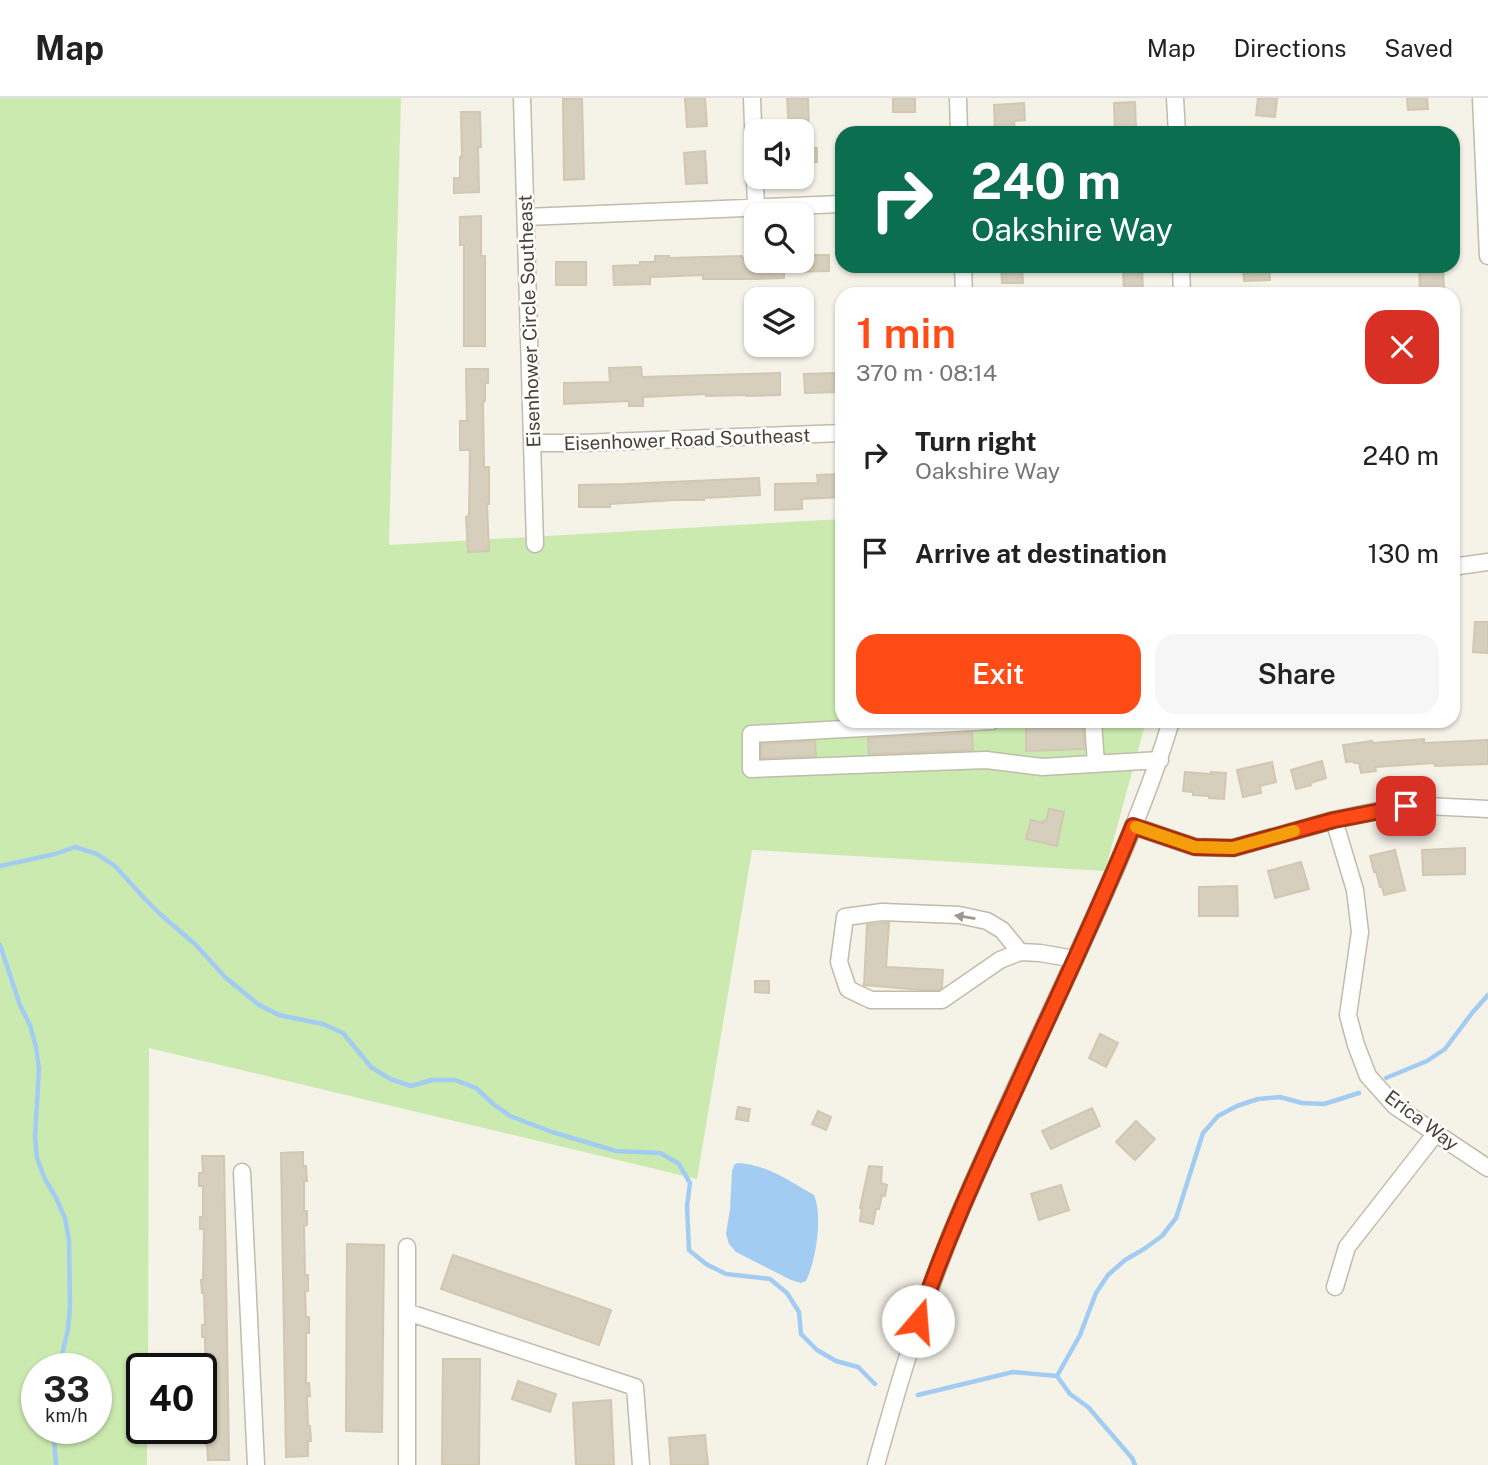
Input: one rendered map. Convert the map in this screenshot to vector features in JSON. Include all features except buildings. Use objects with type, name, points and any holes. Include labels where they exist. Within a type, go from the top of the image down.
[{"type":"street","name":"Eisenhower Circle Southeast","points":[[522,98],[535,544]]},
{"type":"street","points":[[752,98],[756,203]]},
{"type":"street","points":[[958,98],[959,126]]},
{"type":"street","points":[[1175,98],[1177,126]]},
{"type":"street","points":[[1482,98],[1488,256]]},
{"type":"street","points":[[814,205],[835,204]]},
{"type":"street","points":[[526,216],[744,207]]},
{"type":"street","name":"Eisenhower Road Southeast","points":[[532,443],[835,433]]},
{"type":"street","points":[[1460,566],[1488,562]]},
{"type":"street","points":[[862,728],[751,734],[751,769],[986,760],[1042,767],[1160,760]]},
{"type":"street","points":[[1093,728],[1096,764]]},
{"type":"street","points":[[876,1465],[903,1366],[933,1276],[968,1191],[1108,887],[1160,760],[1169,728]]},
{"type":"street","points":[[1133,826],[1195,847],[1233,848],[1334,820],[1406,806],[1488,809]]},
{"type":"street","name":"Erica Way","points":[[1334,820],[1355,890],[1360,932],[1348,1014],[1368,1076],[1395,1106],[1488,1168]]},
{"type":"street","points":[[1020,952],[1002,930],[987,921],[959,915],[882,912],[845,917],[839,962],[848,989],[871,1000],[942,1000],[1000,960],[1020,952],[1075,959]]},
{"type":"street","points":[[1335,1287],[1347,1247],[1436,1133]]},
{"type":"street","points":[[242,1171],[256,1465]]},
{"type":"street","points":[[407,1247],[407,1465]]},
{"type":"street","points":[[407,1312],[635,1387],[641,1465]]},
{"type":"green space","points":[[0,98],[401,98],[389,545],[835,519],[835,728],[1144,728],[1105,871],[752,850],[697,1179],[149,1048],[148,1353],[126,1353],[126,1444],[147,1444],[147,1465],[0,1465]]},
{"type":"water","points":[[737,1163],[768,1170],[814,1195],[818,1215],[817,1238],[806,1281],[801,1283],[791,1280],[736,1252],[729,1244],[726,1234],[732,1171]]},
{"type":"waterway","points":[[0,866],[75,847],[97,854],[115,866],[225,977],[259,1005],[279,1015],[323,1024],[343,1033],[371,1067],[390,1079],[411,1086],[432,1080],[455,1080],[476,1088],[510,1116],[552,1132],[616,1151],[660,1153],[679,1164],[690,1183],[687,1206],[689,1250],[706,1264],[726,1274],[770,1279],[787,1293],[799,1312],[801,1334],[817,1350],[836,1361],[858,1367],[875,1384]]},
{"type":"waterway","points":[[0,945],[36,1047],[39,1069],[35,1136],[37,1158],[65,1218],[69,1240],[70,1307],[62,1353]]},
{"type":"waterway","points":[[1386,1078],[1427,1061],[1445,1049],[1488,995]]},
{"type":"waterway","points":[[1057,1376],[1080,1335],[1096,1293],[1108,1275],[1125,1260],[1162,1236],[1176,1218],[1203,1133],[1218,1116],[1258,1099],[1280,1097],[1302,1103],[1324,1104],[1359,1093]]},
{"type":"waterway","points":[[918,1395],[1013,1372],[1057,1376]]},
{"type":"waterway","points":[[1057,1376],[1070,1394],[1088,1407],[1135,1465]]},
{"type":"waterway","points":[[54,1444],[56,1465]]},
{"type":"slow traffic","points":[[1136,827],[1195,847],[1233,848],[1294,831]]},
{"type":"route","points":[[918,1321],[933,1276],[968,1191],[1108,887],[1133,826],[1195,847],[1233,848],[1334,820],[1406,806]]}]
